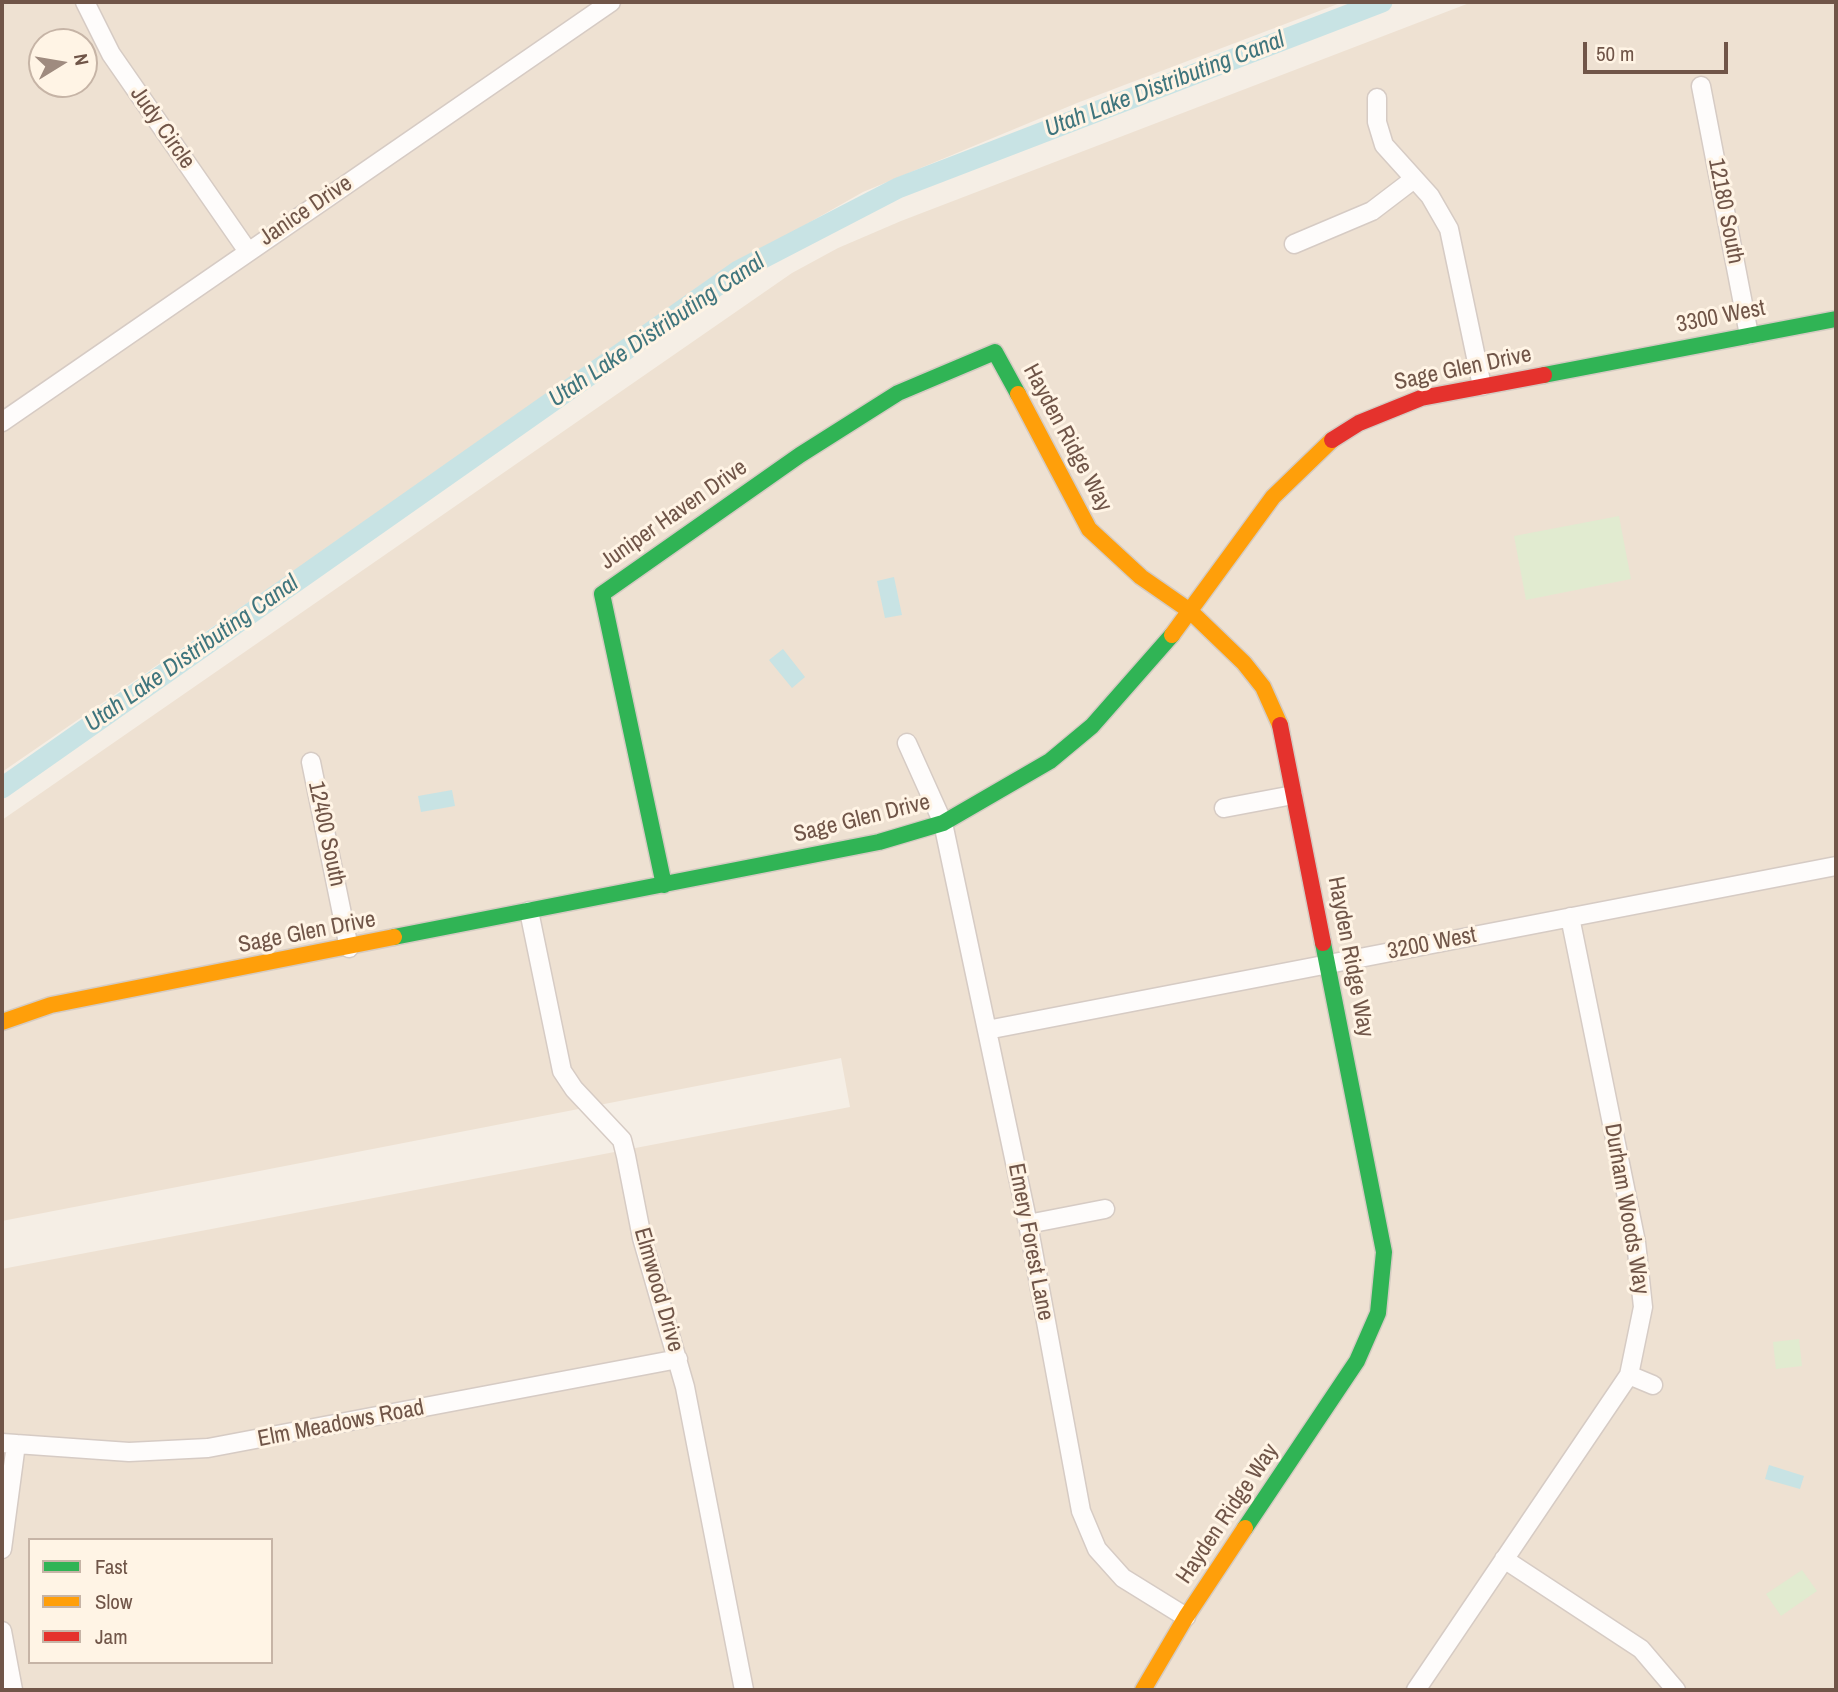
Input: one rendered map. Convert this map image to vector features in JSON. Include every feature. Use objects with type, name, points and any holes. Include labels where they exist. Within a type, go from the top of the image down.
[{"type":"street","name":"Judy Circle","points":[[85,2],[111,54],[247,250]]},
{"type":"street","name":"Janice Drive","points":[[2,422],[247,250],[611,2]]},
{"type":"street","name":"12180 South","points":[[1701,86],[1749,335]]},
{"type":"street","points":[[1377,98],[1377,122],[1384,145],[1441,212],[1454,243],[1482,386]]},
{"type":"street","points":[[1294,244],[1372,211],[1414,179]]},
{"type":"street","name":"3300 West","points":[[1614,361],[1836,318]]},
{"type":"street","name":"Hayden Ridge Way","points":[[996,352],[1089,529],[1141,578],[1191,611],[1263,687],[1280,723],[1384,1252],[1378,1313],[1357,1361],[1186,1617],[1143,1690]]},
{"type":"street","name":"Juniper Haven Drive","points":[[664,885],[602,594],[800,455],[898,393],[996,352]]},
{"type":"street","name":"Sage Glen Drive","points":[[2,1022],[51,1005],[879,842],[943,823],[1050,761],[1092,726],[1191,611],[1273,497],[1322,447],[1359,423],[1399,405],[1614,361]]},
{"type":"street","name":"Emery Forest Lane","points":[[907,744],[943,823],[1028,1224],[1081,1511],[1097,1549],[1124,1578],[1186,1617]]},
{"type":"street","name":"12400 South","points":[[311,762],[349,948]]},
{"type":"street","points":[[1224,808],[1293,794]]},
{"type":"street","name":"3200 West","points":[[988,1030],[1836,866]]},
{"type":"street","name":"Elmwood Drive","points":[[529,911],[562,1071],[574,1089],[622,1140],[642,1238],[678,1359],[744,1690]]},
{"type":"street","name":"Durham Woods Way","points":[[1416,1690],[1629,1374],[1643,1307],[1636,1242],[1570,917]]},
{"type":"street","points":[[1028,1224],[1104,1209]]},
{"type":"street","name":"Elm Meadows Road","points":[[9,1444],[129,1452],[208,1448],[678,1359]]},
{"type":"street","points":[[1629,1374],[1653,1385]]},
{"type":"street","points":[[2,1549],[9,1444]]},
{"type":"street","points":[[1504,1559],[1641,1649],[1676,1690]]},
{"type":"street","points":[[2,1631],[13,1690]]},
{"type":"shaded area","points":[[2,2],[1343,2],[1077,103],[863,192],[754,254],[2,772]]},
{"type":"shaded area","points":[[1472,2],[1836,2],[1836,1690],[2,1690],[2,1269],[850,1107],[841,1058],[2,1221],[2,820],[792,273],[838,248],[901,221]]},
{"type":"green space","points":[[1619,516],[1631,579],[1526,600],[1514,536]]},
{"type":"green space","points":[[1799,1339],[1802,1366],[1776,1369],[1773,1342]]},
{"type":"green space","points":[[1802,1570],[1817,1591],[1781,1616],[1766,1594]]},
{"type":"water","points":[[894,577],[902,615],[885,618],[877,581]]},
{"type":"water","points":[[783,649],[805,677],[792,688],[769,660]]},
{"type":"water","points":[[452,790],[455,806],[421,812],[418,796]]},
{"type":"water","points":[[1769,1465],[1804,1476],[1800,1489],[1765,1479]]},
{"type":"waterway","name":"Utah Lake Distributing Canal","points":[[2,788],[738,271],[898,188],[1382,2]]},
{"type":"traffic: fast","points":[[1544,375],[1836,319]]},
{"type":"traffic: fast","points":[[664,885],[602,594],[800,455],[898,393],[995,352],[1018,394]]},
{"type":"traffic: fast","points":[[394,937],[879,842],[943,823],[1050,761],[1092,726],[1172,635]]},
{"type":"traffic: fast","points":[[1245,1528],[1357,1361],[1378,1313],[1384,1252],[1323,943]]},
{"type":"traffic: slow","points":[[1018,394],[1089,529],[1141,577],[1190,611],[1244,663],[1263,687],[1280,725]]},
{"type":"traffic: slow","points":[[1172,635],[1273,497],[1332,440]]},
{"type":"traffic: slow","points":[[2,1022],[51,1005],[394,937]]},
{"type":"traffic: slow","points":[[1143,1690],[1186,1617],[1245,1528]]},
{"type":"traffic: jam","points":[[1332,440],[1359,423],[1421,398],[1544,375]]},
{"type":"traffic: jam","points":[[1280,725],[1323,943]]}]
